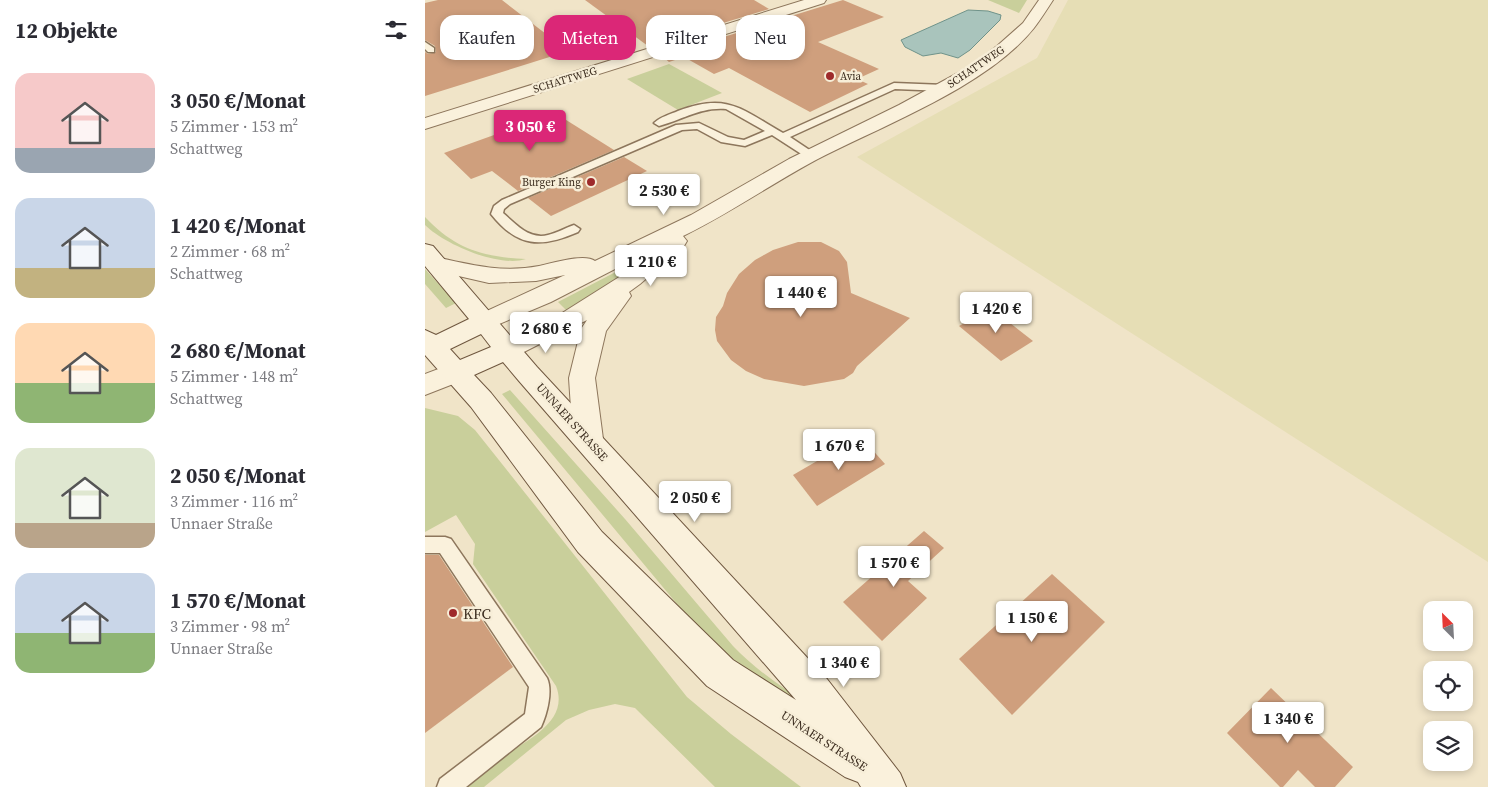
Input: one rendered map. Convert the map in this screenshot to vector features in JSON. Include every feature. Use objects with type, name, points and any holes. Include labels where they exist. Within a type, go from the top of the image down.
[{"type":"street","name":"SCHATTWEG","points":[[425,124],[790,4],[819,0]]},
{"type":"street","name":"SCHATTWEG","points":[[427,346],[543,296],[706,216],[810,155],[945,88],[979,68],[1003,50],[1030,23],[1046,0]]},
{"type":"street","name":"SCHATTWEG","points":[[425,385],[507,350],[568,321],[631,279],[706,216]]},
{"type":"street","name":"SCHATTWEG","points":[[431,257],[489,276],[537,274],[587,264],[637,249]]},
{"type":"street","name":"UNNAER STRASSE","points":[[431,257],[507,350],[814,692],[881,780]]},
{"type":"street","name":"SCHATTWEG","points":[[588,439],[582,378],[594,330],[631,279]]},
{"type":"street","name":"UNNAER STRASSE","points":[[427,346],[457,372],[481,400],[590,542],[720,674],[881,780]]},
{"type":"lane","points":[[783,137],[893,86],[945,88]]},
{"type":"lane","points":[[659,123],[697,107],[719,104],[735,108],[810,155]]},
{"type":"lane","points":[[574,229],[546,240],[535,241],[523,238],[497,214],[498,208],[506,202],[680,127],[699,126],[725,140],[745,143],[773,131]]},
{"type":"lane","points":[[425,545],[445,545],[540,685],[533,720],[448,787]]},
{"type":"shaded area","points":[[1068,0],[1488,0],[1488,562],[857,157],[1037,58]]},
{"type":"green space","points":[[988,0],[1027,0],[1019,13]]},
{"type":"green space","points":[[669,64],[722,93],[678,110],[627,79]]},
{"type":"green space","points":[[425,217],[447,237],[471,249],[496,256],[526,259],[515,261],[501,260],[458,246],[445,240],[425,225]]},
{"type":"green space","points":[[656,251],[659,253],[567,311],[558,302]]},
{"type":"green space","points":[[425,269],[456,303],[446,308],[425,284]]},
{"type":"green space","points":[[510,390],[625,519],[733,646],[783,688],[816,709],[817,721],[712,646],[502,394]]},
{"type":"green space","points":[[425,408],[458,416],[475,430],[687,697],[731,734],[801,787],[715,787],[635,708],[615,704],[589,710],[566,720],[484,787],[463,787],[493,763],[543,728],[557,710],[559,698],[556,686],[473,564],[475,544],[456,515],[425,532]]},
{"type":"water","points":[[968,10],[988,11],[1001,15],[1000,20],[970,50],[958,58],[941,53],[923,56],[905,47],[901,40]]},
{"type":"building","points":[[438,0],[502,0],[521,15],[440,15],[440,60],[534,60],[534,25],[544,32],[544,59],[425,96],[425,52],[428,54],[436,52],[435,46],[425,40],[425,3]]},
{"type":"building","points":[[585,0],[754,0],[769,9],[749,15],[736,15],[736,19],[726,22],[726,15],[646,15],[646,45],[636,37],[636,15],[606,15]]},
{"type":"building","points":[[843,0],[884,17],[818,42],[879,69],[857,79],[868,84],[810,112],[729,68],[714,74],[689,60],[726,60],[726,36],[736,33],[736,60],[805,60],[805,15],[795,15]]},
{"type":"building","points":[[555,113],[614,150],[518,191],[492,171],[471,179],[444,153]]},
{"type":"building","name":"Burger King","points":[[624,157],[647,171],[551,216],[528,198]]},
{"type":"building","points":[[798,242],[821,242],[839,251],[847,262],[851,293],[910,318],[857,366],[853,373],[844,379],[804,386],[764,379],[746,371],[731,360],[717,341],[715,330],[716,317],[723,306],[727,293],[739,274],[755,260],[773,250]]},
{"type":"building","points":[[991,308],[1033,341],[1001,361],[959,326]]},
{"type":"building","points":[[860,436],[885,464],[817,506],[793,475]]},
{"type":"building","points":[[924,531],[944,548],[908,581],[927,598],[882,641],[843,602]]},
{"type":"building","name":"KFC","points":[[425,555],[439,555],[513,667],[425,733]]},
{"type":"building","points":[[1052,574],[1105,622],[1012,715],[959,659]]},
{"type":"building","points":[[1271,688],[1353,767],[1335,787],[1315,787],[1298,770],[1283,787],[1280,787],[1227,733]]},
{"type":"place","name":"Avia","points":[[830,76]]},
{"type":"place","name":"Burger King","points":[[591,182]]},
{"type":"place","name":"KFC","points":[[453,613]]}]
